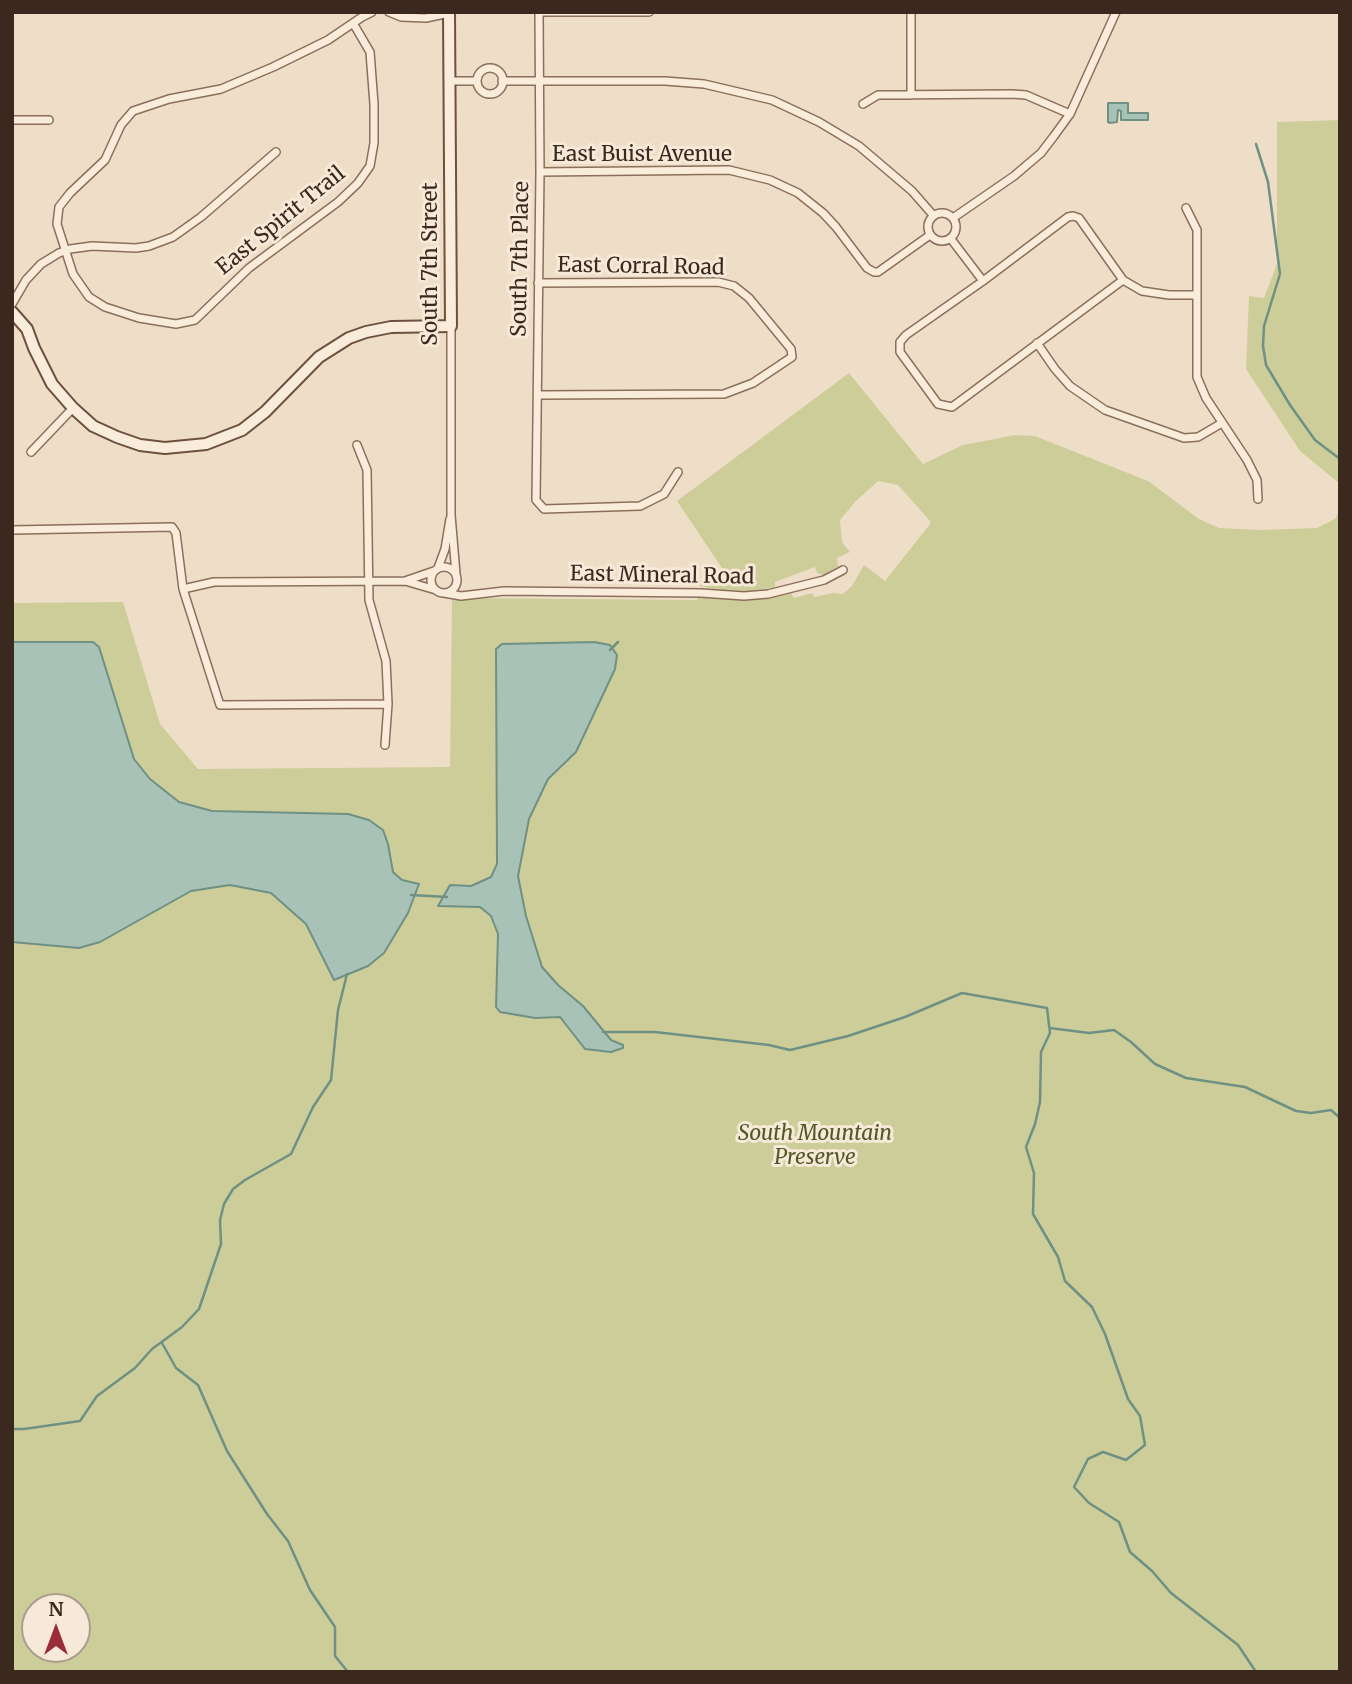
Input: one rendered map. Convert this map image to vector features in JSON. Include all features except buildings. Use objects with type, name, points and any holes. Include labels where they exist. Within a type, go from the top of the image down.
[{"type":"street","points":[[353,23],[372,12]]},
{"type":"street","points":[[389,12],[401,17],[426,18],[445,13]]},
{"type":"street","points":[[539,12],[649,12]]},
{"type":"street","name":"South 7th Place","points":[[539,12],[536,500],[544,509],[639,506],[664,494],[678,472]]},
{"type":"street","points":[[911,12],[911,95]]},
{"type":"street","points":[[953,218],[1014,176],[1041,153],[1070,114],[1116,12]]},
{"type":"street","name":"South 7th Street","points":[[445,13],[449,81],[451,515],[457,583]]},
{"type":"street","name":"East Spirit Trail","points":[[353,23],[370,52],[372,66],[374,143],[370,166],[358,183],[338,202],[249,268],[195,320],[176,324],[139,318],[105,307],[89,297],[73,274],[57,224],[59,206],[104,160],[121,125],[132,111],[169,99],[221,89],[303,53],[353,23]]},
{"type":"street","points":[[490,69],[498,72],[502,81],[498,91],[488,94],[480,89],[477,80],[481,72],[490,69]]},
{"type":"street","points":[[449,81],[477,80]]},
{"type":"street","points":[[502,81],[691,83],[772,100],[819,122],[859,146],[912,191],[933,215]]},
{"type":"street","points":[[863,104],[878,95],[1026,95],[1070,114]]},
{"type":"street","points":[[12,120],[48,120]]},
{"type":"street","points":[[12,304],[26,281],[41,264],[66,251],[92,246],[136,248],[173,237],[201,217],[276,152]]},
{"type":"street","name":"East Buist Avenue","points":[[540,172],[729,170],[770,180],[798,193],[823,213],[867,268],[874,272],[878,272],[930,235]]},
{"type":"street","points":[[1186,208],[1198,230],[1198,377],[1206,398],[1257,480],[1258,499]]},
{"type":"street","points":[[946,213],[953,218],[956,231],[951,239],[942,242],[930,235],[928,222],[933,215],[946,213]]},
{"type":"street","points":[[1123,280],[952,407],[938,404],[900,352],[900,342],[906,335],[1073,216],[1079,218],[1123,280],[1142,291],[1197,295]]},
{"type":"street","points":[[951,239],[983,281]]},
{"type":"street","name":"East Corral Road","points":[[538,283],[718,282],[734,286],[750,298],[791,349],[792,357],[753,383],[724,394],[538,395]]},
{"type":"street","points":[[12,312],[27,329],[52,384],[93,426],[140,445],[165,448],[206,444],[242,430],[255,421],[319,357],[349,338],[391,327],[451,326]]},
{"type":"street","points":[[1037,344],[1070,386],[1105,410],[1184,438],[1198,437],[1222,423]]},
{"type":"street","points":[[31,452],[73,408]]},
{"type":"street","points":[[357,445],[367,470],[369,600],[386,661],[388,704],[385,745]]},
{"type":"street","name":"South 7th Street","points":[[440,591],[431,580],[445,549],[451,515]]},
{"type":"street","points":[[12,530],[172,527],[176,533],[183,589],[220,705],[388,704]]},
{"type":"street","points":[[436,569],[448,567],[456,574]]},
{"type":"street","name":"East Mineral Road","points":[[405,581],[436,569]]},
{"type":"street","name":"East Mineral Road","points":[[183,589],[214,582],[405,581],[461,596],[504,592],[756,595],[824,580],[842,570]]},
{"type":"street","points":[[440,591],[452,590],[457,583],[476,594]]},
{"type":"green space","points":[[1340,120],[1340,484],[1300,451],[1246,369],[1249,296],[1264,298],[1277,264],[1277,122]]},
{"type":"green space","name":"South Mountain Preserve","points":[[849,373],[923,464],[963,445],[1015,435],[1035,436],[1148,481],[1199,519],[1219,528],[1317,528],[1335,519],[1340,509],[1340,1672],[12,1672],[12,603],[123,602],[160,724],[198,769],[450,767],[452,598],[697,600],[698,597],[735,600],[769,598],[790,592],[794,598],[812,593],[814,597],[843,594],[852,586],[864,565],[885,581],[930,521],[898,485],[878,481],[840,520],[842,542],[850,552],[837,558],[838,566],[823,575],[817,573],[815,567],[775,582],[775,587],[752,591],[725,591],[699,586],[698,580],[730,580],[677,501]]},
{"type":"shaded area","points":[[1108,103],[1128,103],[1128,113],[1148,113],[1148,120],[1121,120],[1121,111],[1118,110],[1117,122],[1110,123]]},
{"type":"shaded area","points":[[12,642],[93,642],[99,647],[134,759],[150,779],[179,802],[212,811],[348,814],[369,820],[383,830],[393,872],[402,880],[419,884],[408,913],[384,953],[368,966],[334,980],[306,924],[271,893],[230,885],[191,891],[100,942],[79,948],[12,942]]},
{"type":"shaded area","points":[[594,642],[610,645],[617,655],[615,669],[576,752],[548,779],[529,819],[518,876],[526,916],[542,967],[583,1006],[611,1040],[623,1045],[623,1048],[611,1052],[585,1049],[560,1017],[535,1018],[500,1012],[496,1007],[498,934],[491,916],[480,907],[438,906],[450,885],[471,886],[491,877],[497,864],[496,649],[502,644]]},
{"type":"waterway","points":[[1256,144],[1268,182],[1280,274],[1264,326],[1266,365],[1315,440],[1340,459]]},
{"type":"waterway","points":[[610,650],[618,642]]},
{"type":"waterway","points":[[411,895],[447,897]]},
{"type":"waterway","points":[[12,1429],[80,1421],[97,1396],[135,1368],[152,1349],[182,1327],[199,1309],[221,1244],[220,1220],[224,1204],[233,1189],[245,1180],[291,1154],[313,1107],[331,1080],[338,1010],[347,974]]},
{"type":"waterway","points":[[603,1032],[655,1032],[769,1045],[790,1050],[848,1036],[905,1017],[962,993],[1047,1008],[1050,1033],[1041,1052],[1040,1102],[1026,1147],[1034,1173],[1033,1214],[1058,1257],[1065,1281],[1092,1307],[1105,1334],[1128,1399],[1140,1416],[1145,1445],[1126,1460],[1103,1452],[1088,1459],[1074,1487],[1089,1503],[1119,1522],[1130,1552],[1152,1571],[1171,1593],[1238,1645],[1256,1672]]},
{"type":"waterway","points":[[1050,1028],[1089,1033],[1114,1030],[1155,1064],[1186,1078],[1245,1087],[1296,1111],[1311,1113],[1331,1110],[1340,1118]]},
{"type":"waterway","points":[[162,1343],[176,1368],[198,1385],[227,1451],[267,1514],[288,1541],[310,1590],[335,1627],[335,1656],[348,1672]]}]
